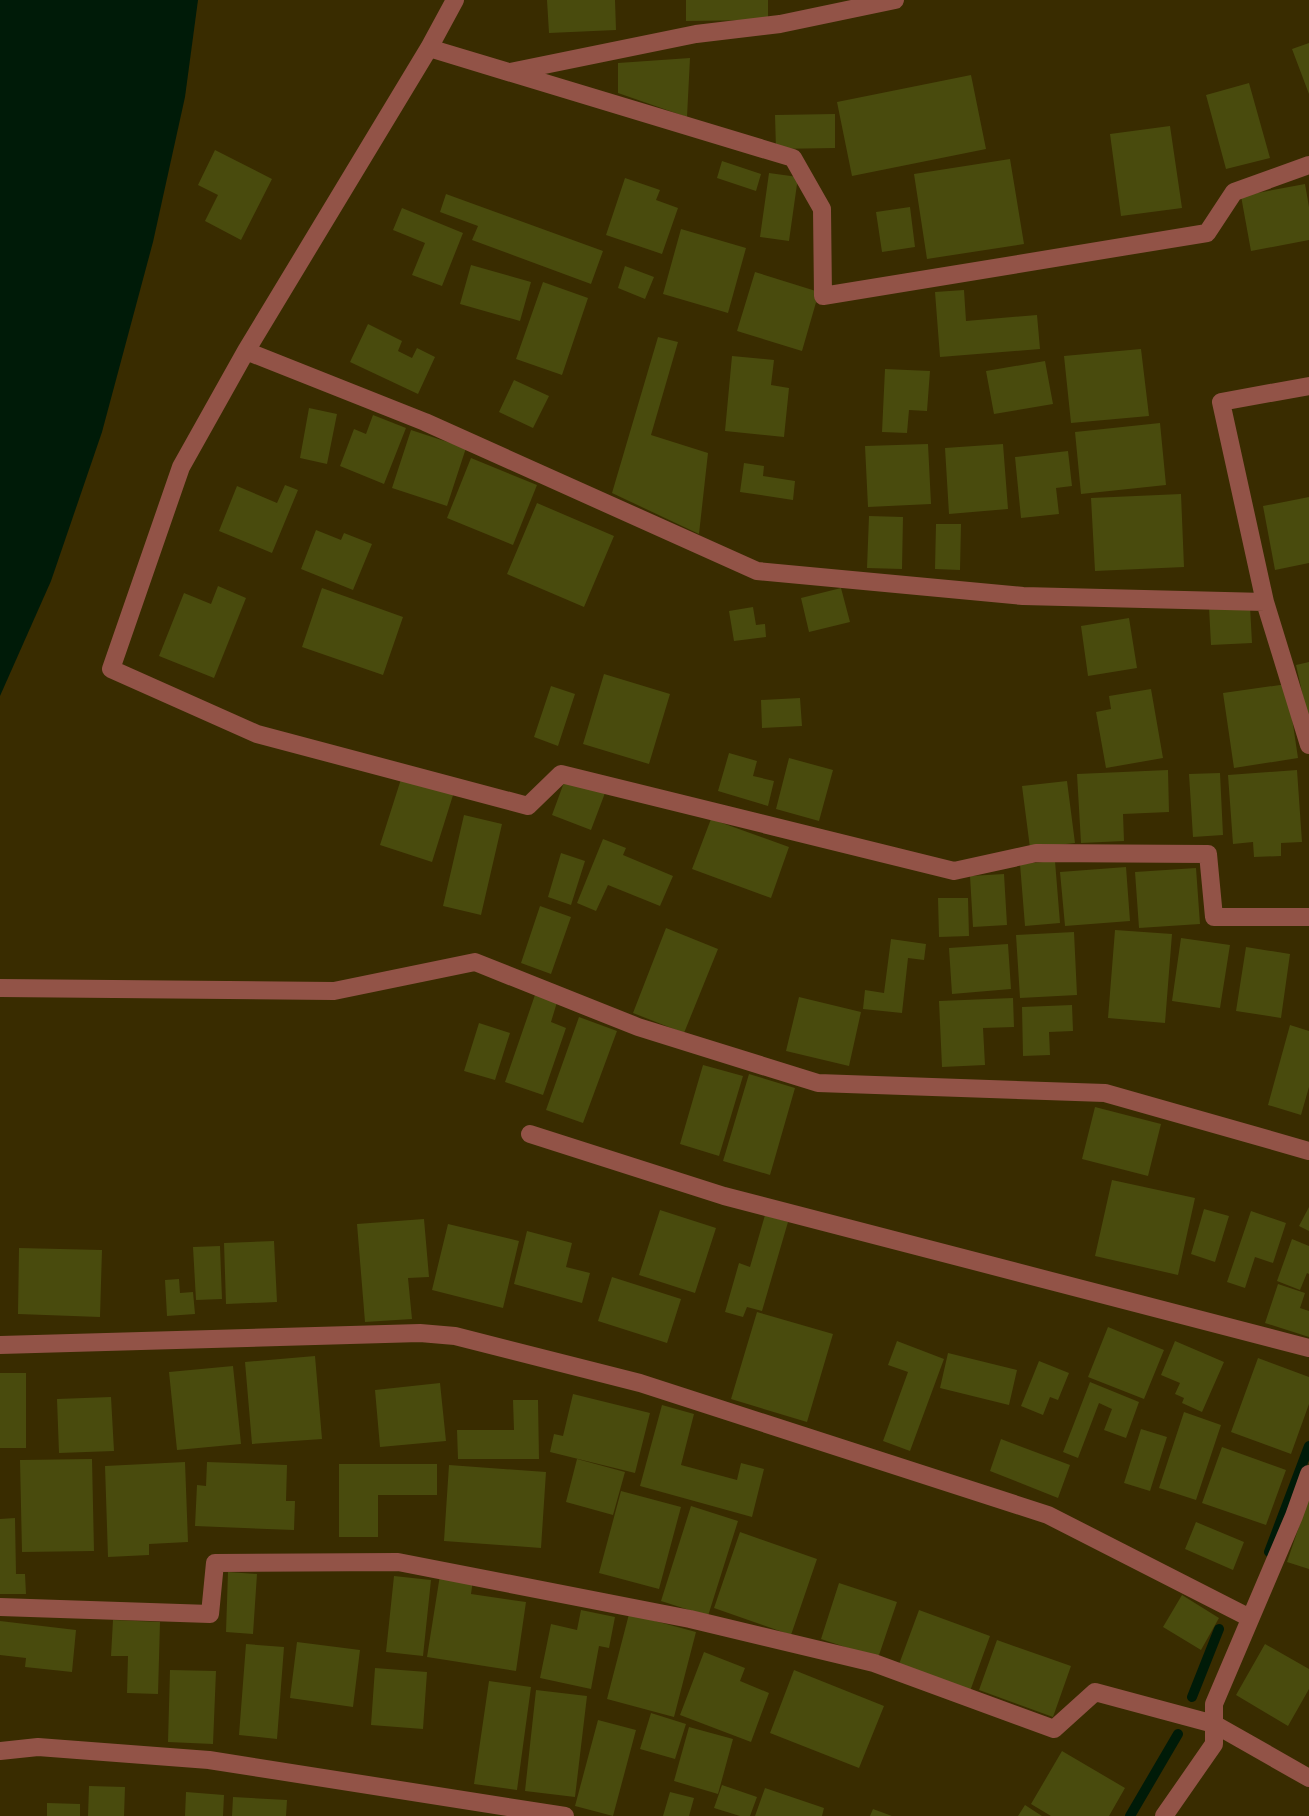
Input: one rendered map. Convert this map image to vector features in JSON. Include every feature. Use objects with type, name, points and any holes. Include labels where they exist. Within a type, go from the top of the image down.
[{"type":"street","points":[[455,0],[429,48],[246,351],[181,467],[111,669],[257,734],[528,806],[561,774],[954,871],[1036,853],[1208,853],[1214,916],[1309,917]]},
{"type":"street","points":[[507,73],[696,34],[780,24],[895,0]]},
{"type":"street","points":[[429,48],[793,158],[822,209],[823,296],[1207,233],[1234,192],[1309,165]]},
{"type":"street","points":[[246,351],[425,422],[757,571],[1023,596],[1265,602]]},
{"type":"street","points":[[1309,386],[1221,402],[1265,602],[1309,744]]},
{"type":"street","points":[[0,988],[334,991],[475,962],[638,1027],[818,1083],[1105,1093],[1309,1151]]},
{"type":"street","points":[[530,1134],[724,1196],[1309,1348]]},
{"type":"street","points":[[0,1345],[420,1333],[454,1336],[640,1383],[1048,1515],[1250,1618]]},
{"type":"street","points":[[1164,1816],[1213,1744],[1214,1704],[1309,1474]]},
{"type":"street","points":[[0,1607],[210,1614],[215,1563],[398,1562],[691,1619],[874,1663],[1054,1729],[1095,1692],[1214,1724],[1309,1778]]},
{"type":"street","points":[[0,1751],[38,1747],[209,1760],[565,1816]]},
{"type":"shaded area","points":[[0,0],[198,0],[185,97],[153,242],[102,432],[51,581],[0,696]]},
{"type":"building","points":[[547,0],[615,0],[616,30],[549,33]]},
{"type":"building","points":[[686,0],[768,0],[768,20],[686,21]]},
{"type":"building","points":[[1309,43],[1309,94],[1292,49]]},
{"type":"building","points":[[690,58],[687,117],[618,93],[618,63]]},
{"type":"building","points":[[971,75],[986,149],[852,176],[837,102]]},
{"type":"building","points":[[1249,83],[1270,158],[1226,169],[1206,95]]},
{"type":"building","points":[[835,114],[835,148],[776,149],[775,115]]},
{"type":"building","points":[[1170,126],[1182,208],[1121,216],[1110,134]]},
{"type":"building","points":[[215,150],[272,179],[241,240],[205,221],[218,195],[198,185]]},
{"type":"building","points":[[1010,159],[1024,244],[927,259],[914,174]]},
{"type":"building","points":[[722,161],[761,174],[756,191],[717,178]]},
{"type":"building","points":[[769,173],[798,177],[789,241],[760,237]]},
{"type":"building","points":[[625,178],[660,190],[656,200],[678,208],[662,254],[606,235]]},
{"type":"building","points":[[1305,184],[1309,207],[1309,240],[1251,251],[1241,196]]},
{"type":"building","points":[[446,194],[603,251],[591,284],[472,240],[478,226],[440,212]]},
{"type":"building","points":[[910,207],[915,247],[882,252],[876,212]]},
{"type":"building","points":[[402,208],[463,233],[442,286],[412,275],[425,243],[393,230]]},
{"type":"building","points":[[681,229],[746,248],[728,313],[663,294]]},
{"type":"building","points":[[471,265],[531,282],[520,321],[460,304]]},
{"type":"building","points":[[625,266],[654,277],[645,299],[618,288]]},
{"type":"building","points":[[755,272],[819,292],[802,351],[737,331]]},
{"type":"building","points":[[543,282],[588,298],[562,375],[516,359]]},
{"type":"building","points":[[964,290],[966,321],[1037,315],[1040,349],[940,357],[935,292]]},
{"type":"building","points":[[368,324],[402,341],[398,351],[412,358],[417,348],[435,357],[418,394],[350,362]]},
{"type":"building","points":[[658,337],[678,342],[651,435],[708,453],[699,534],[612,493]]},
{"type":"building","points":[[1141,349],[1149,416],[1071,423],[1064,356]]},
{"type":"building","points":[[732,356],[774,360],[771,385],[789,388],[784,437],[725,431]]},
{"type":"building","points":[[1045,361],[1053,404],[994,414],[986,371]]},
{"type":"building","points":[[885,369],[930,371],[927,411],[909,410],[907,433],[882,432]]},
{"type":"building","points":[[514,380],[549,396],[533,428],[499,412]]},
{"type":"building","points":[[309,408],[337,414],[327,464],[300,458]]},
{"type":"building","points":[[373,415],[406,428],[384,484],[340,466],[354,429],[366,434]]},
{"type":"building","points":[[1160,423],[1166,485],[1081,494],[1075,432]]},
{"type":"building","points":[[411,430],[466,448],[447,506],[392,488]]},
{"type":"building","points":[[928,444],[931,504],[868,507],[865,446]]},
{"type":"building","points":[[1003,444],[1008,509],[949,514],[945,448]]},
{"type":"building","points":[[1068,451],[1072,486],[1056,488],[1059,514],[1021,518],[1015,457]]},
{"type":"building","points":[[471,458],[537,485],[513,545],[447,518]]},
{"type":"building","points":[[744,463],[764,466],[763,476],[795,481],[793,500],[740,492]]},
{"type":"building","points":[[285,485],[298,490],[272,553],[219,531],[237,486],[277,503]]},
{"type":"building","points":[[1181,494],[1184,567],[1095,571],[1091,498]]},
{"type":"building","points":[[1309,497],[1309,563],[1275,570],[1263,506]]},
{"type":"building","points":[[537,503],[614,536],[584,607],[507,574]]},
{"type":"building","points":[[869,516],[903,517],[902,569],[867,568]]},
{"type":"building","points":[[936,524],[961,524],[960,570],[935,569]]},
{"type":"building","points":[[316,530],[341,540],[344,533],[372,544],[353,590],[301,569]]},
{"type":"building","points":[[218,586],[246,598],[214,678],[159,656],[184,593],[211,604]]},
{"type":"building","points":[[322,588],[403,617],[383,675],[302,647]]},
{"type":"building","points":[[841,588],[850,622],[809,632],[801,598]]},
{"type":"building","points":[[1250,606],[1252,643],[1211,645],[1209,607]]},
{"type":"building","points":[[753,607],[756,625],[765,624],[766,637],[734,641],[729,611]]},
{"type":"building","points":[[1129,618],[1137,668],[1088,676],[1081,626]]},
{"type":"building","points":[[1309,662],[1309,719],[1308,719],[1296,665]]},
{"type":"building","points":[[604,674],[670,694],[649,764],[583,744]]},
{"type":"building","points":[[1287,684],[1298,758],[1234,768],[1223,693]]},
{"type":"building","points":[[551,686],[575,694],[558,746],[534,737]]},
{"type":"building","points":[[1151,689],[1163,758],[1106,768],[1096,712],[1111,709],[1109,696]]},
{"type":"building","points":[[800,698],[802,726],[762,728],[761,700]]},
{"type":"building","points":[[729,753],[757,761],[753,776],[774,781],[768,806],[718,791]]},
{"type":"building","points":[[789,758],[833,770],[819,821],[776,809]]},
{"type":"building","points":[[1168,770],[1169,812],[1123,814],[1124,841],[1081,843],[1077,774]]},
{"type":"building","points":[[1297,770],[1302,842],[1281,843],[1281,856],[1254,857],[1253,842],[1233,844],[1228,775]]},
{"type":"building","points":[[1220,773],[1223,835],[1193,837],[1189,774]]},
{"type":"building","points":[[402,776],[454,792],[432,862],[380,845]]},
{"type":"building","points":[[566,777],[605,793],[591,830],[552,815]]},
{"type":"building","points":[[1067,781],[1075,843],[1030,848],[1022,786]]},
{"type":"building","points":[[464,815],[502,824],[481,915],[443,906]]},
{"type":"building","points":[[711,819],[789,847],[771,898],[692,869]]},
{"type":"building","points":[[603,839],[626,848],[623,855],[673,876],[660,906],[608,885],[596,911],[577,903]]},
{"type":"building","points":[[561,853],[585,861],[571,905],[548,897]]},
{"type":"building","points":[[1055,861],[1060,923],[1025,926],[1020,864]]},
{"type":"building","points":[[1126,867],[1130,921],[1065,926],[1060,872]]},
{"type":"building","points":[[1196,868],[1200,924],[1139,928],[1135,872]]},
{"type":"building","points":[[1004,874],[1007,925],[973,927],[970,876]]},
{"type":"building","points":[[938,898],[968,898],[969,936],[939,937]]},
{"type":"building","points":[[540,906],[571,917],[551,974],[521,963]]},
{"type":"building","points":[[666,928],[718,949],[684,1033],[633,1013]]},
{"type":"building","points":[[1115,930],[1172,934],[1165,1023],[1108,1018]]},
{"type":"building","points":[[1074,932],[1077,995],[1020,998],[1016,935]]},
{"type":"building","points":[[1181,938],[1230,945],[1220,1008],[1172,1001]]},
{"type":"building","points":[[891,939],[926,944],[924,960],[908,958],[902,1013],[863,1009],[865,990],[884,993]]},
{"type":"building","points":[[1008,944],[1011,989],[952,994],[949,948]]},
{"type":"building","points":[[1246,947],[1290,954],[1281,1018],[1236,1011]]},
{"type":"building","points":[[536,992],[558,999],[551,1022],[566,1028],[543,1095],[505,1082]]},
{"type":"building","points":[[799,997],[861,1012],[849,1066],[786,1051]]},
{"type":"building","points":[[1013,998],[1014,1027],[983,1028],[985,1065],[942,1067],[939,1001]]},
{"type":"building","points":[[1072,1005],[1073,1031],[1049,1032],[1050,1055],[1023,1056],[1022,1007]]},
{"type":"building","points":[[579,1017],[617,1031],[583,1123],[546,1110]]},
{"type":"building","points":[[479,1023],[510,1033],[495,1080],[464,1071]]},
{"type":"building","points":[[1290,1025],[1309,1031],[1309,1087],[1301,1115],[1268,1105]]},
{"type":"building","points":[[703,1065],[743,1076],[719,1156],[680,1144]]},
{"type":"building","points":[[749,1074],[795,1088],[770,1175],[723,1161]]},
{"type":"building","points":[[1095,1107],[1161,1124],[1148,1176],[1082,1159]]},
{"type":"building","points":[[1112,1180],[1195,1198],[1178,1275],[1095,1256]]},
{"type":"building","points":[[1309,1207],[1309,1231],[1299,1226]]},
{"type":"building","points":[[1204,1209],[1229,1216],[1215,1262],[1191,1254]]},
{"type":"building","points":[[660,1210],[716,1228],[695,1293],[639,1275]]},
{"type":"building","points":[[1251,1211],[1286,1223],[1273,1263],[1255,1257],[1245,1288],[1227,1282]]},
{"type":"building","points":[[765,1215],[788,1222],[762,1311],[747,1307],[743,1317],[725,1312],[739,1263],[750,1267]]},
{"type":"building","points":[[424,1219],[429,1277],[408,1278],[412,1319],[365,1322],[357,1224]]},
{"type":"building","points":[[448,1224],[519,1241],[503,1308],[432,1290]]},
{"type":"building","points":[[527,1231],[572,1243],[566,1267],[590,1273],[582,1303],[514,1284]]},
{"type":"building","points":[[1292,1239],[1309,1246],[1309,1274],[1307,1273],[1300,1290],[1277,1281]]},
{"type":"building","points":[[274,1241],[277,1302],[226,1304],[224,1243]]},
{"type":"building","points":[[220,1246],[222,1299],[196,1300],[193,1247]]},
{"type":"building","points":[[19,1248],[102,1250],[100,1317],[18,1314]]},
{"type":"building","points":[[612,1277],[681,1299],[667,1343],[598,1321]]},
{"type":"building","points":[[179,1279],[180,1293],[193,1292],[195,1314],[167,1316],[165,1280]]},
{"type":"building","points":[[1278,1284],[1305,1293],[1300,1308],[1309,1311],[1309,1337],[1265,1323]]},
{"type":"building","points":[[757,1312],[833,1334],[807,1422],[731,1399]]},
{"type":"building","points":[[1108,1327],[1164,1350],[1144,1399],[1088,1377]]},
{"type":"building","points":[[897,1341],[944,1359],[910,1451],[883,1441],[908,1372],[888,1365]]},
{"type":"building","points":[[1175,1341],[1224,1362],[1202,1412],[1182,1403],[1184,1398],[1175,1394],[1180,1383],[1161,1375]]},
{"type":"building","points":[[948,1353],[1017,1370],[1009,1405],[940,1388]]},
{"type":"building","points":[[315,1356],[322,1439],[252,1444],[245,1362]]},
{"type":"building","points":[[1258,1358],[1309,1377],[1309,1404],[1291,1454],[1231,1432]]},
{"type":"building","points":[[1039,1361],[1069,1373],[1058,1400],[1050,1397],[1043,1415],[1021,1406]]},
{"type":"building","points":[[233,1366],[241,1444],[177,1450],[169,1372]]},
{"type":"building","points":[[0,1373],[26,1373],[26,1448],[0,1448]]},
{"type":"building","points":[[1090,1382],[1139,1402],[1126,1438],[1104,1430],[1112,1409],[1099,1403],[1078,1458],[1063,1452]]},
{"type":"building","points":[[440,1383],[446,1441],[380,1447],[375,1390]]},
{"type":"building","points":[[573,1394],[650,1413],[635,1473],[550,1452],[554,1434],[563,1436]]},
{"type":"building","points":[[111,1397],[114,1451],[59,1453],[57,1399]]},
{"type":"building","points":[[513,1400],[538,1400],[539,1459],[458,1459],[457,1430],[514,1430]]},
{"type":"building","points":[[662,1405],[694,1414],[681,1465],[737,1480],[741,1463],[764,1469],[752,1517],[640,1486]]},
{"type":"building","points":[[1184,1412],[1221,1425],[1196,1500],[1159,1488]]},
{"type":"building","points":[[1141,1429],[1167,1437],[1150,1491],[1124,1483]]},
{"type":"building","points":[[1001,1439],[1070,1465],[1058,1498],[990,1471]]},
{"type":"building","points":[[1222,1447],[1286,1470],[1266,1525],[1202,1503]]},
{"type":"building","points":[[92,1459],[94,1551],[22,1552],[20,1460]]},
{"type":"building","points":[[577,1459],[625,1472],[613,1515],[566,1502]]},
{"type":"building","points":[[185,1462],[188,1542],[149,1544],[149,1555],[108,1557],[105,1466]]},
{"type":"building","points":[[207,1462],[287,1465],[286,1501],[295,1501],[294,1530],[195,1526],[197,1485],[206,1486]]},
{"type":"building","points":[[339,1464],[437,1464],[437,1495],[378,1495],[378,1537],[339,1537]]},
{"type":"building","points":[[449,1465],[546,1472],[541,1548],[444,1541]]},
{"type":"building","points":[[621,1491],[681,1507],[659,1589],[599,1573]]},
{"type":"building","points":[[1309,1497],[1309,1569],[1287,1562]]},
{"type":"building","points":[[691,1506],[738,1521],[708,1616],[661,1601]]},
{"type":"building","points":[[15,1518],[16,1574],[25,1574],[26,1594],[0,1594],[0,1519]]},
{"type":"building","points":[[1196,1522],[1244,1542],[1233,1570],[1185,1549]]},
{"type":"building","points":[[740,1532],[817,1559],[791,1635],[714,1608]]},
{"type":"building","points":[[228,1572],[257,1574],[253,1634],[226,1632]]},
{"type":"building","points":[[440,1575],[473,1580],[471,1594],[526,1602],[516,1671],[427,1657]]},
{"type":"building","points":[[394,1576],[431,1580],[423,1656],[386,1652]]},
{"type":"building","points":[[839,1583],[897,1602],[878,1658],[821,1639]]},
{"type":"building","points":[[1182,1595],[1219,1618],[1201,1650],[1163,1627]]},
{"type":"building","points":[[581,1610],[615,1617],[609,1648],[599,1646],[591,1689],[540,1678],[551,1624],[577,1630]]},
{"type":"building","points":[[919,1610],[990,1636],[969,1694],[898,1667]]},
{"type":"building","points":[[629,1614],[696,1632],[674,1717],[607,1699]]},
{"type":"building","points":[[113,1620],[160,1622],[158,1694],[127,1693],[128,1656],[111,1656]]},
{"type":"building","points":[[0,1621],[76,1630],[72,1672],[25,1667],[26,1658],[0,1655]]},
{"type":"building","points":[[997,1640],[1071,1666],[1053,1717],[979,1690]]},
{"type":"building","points":[[297,1642],[360,1650],[353,1707],[290,1698]]},
{"type":"building","points":[[246,1644],[284,1647],[277,1739],[239,1735]]},
{"type":"building","points":[[1265,1644],[1309,1669],[1309,1689],[1288,1726],[1236,1695]]},
{"type":"building","points":[[704,1652],[745,1668],[740,1681],[769,1693],[751,1742],[680,1715]]},
{"type":"building","points":[[375,1668],[427,1672],[423,1729],[371,1725]]},
{"type":"building","points":[[170,1670],[216,1671],[213,1744],[168,1742]]},
{"type":"building","points":[[794,1670],[884,1706],[859,1768],[770,1733]]},
{"type":"building","points":[[489,1681],[531,1687],[517,1790],[474,1784]]},
{"type":"building","points":[[536,1690],[587,1696],[575,1797],[525,1791]]},
{"type":"building","points":[[651,1713],[686,1724],[675,1759],[640,1749]]},
{"type":"building","points":[[598,1720],[636,1730],[613,1816],[575,1806]]},
{"type":"building","points":[[689,1727],[733,1739],[718,1794],[674,1781]]},
{"type":"building","points":[[1062,1751],[1125,1788],[1109,1816],[1051,1816],[1031,1804]]},
{"type":"building","points":[[722,1785],[757,1797],[750,1816],[740,1816],[714,1808]]},
{"type":"building","points":[[89,1786],[125,1787],[124,1816],[88,1816]]},
{"type":"building","points":[[765,1788],[824,1808],[822,1816],[755,1816]]},
{"type":"building","points":[[186,1792],[224,1795],[223,1816],[185,1816]]},
{"type":"building","points":[[670,1792],[694,1798],[689,1816],[663,1816]]},
{"type":"building","points":[[233,1797],[287,1800],[286,1816],[232,1816]]},
{"type":"building","points":[[47,1803],[80,1804],[80,1816],[47,1816]]},
{"type":"building","points":[[1025,1805],[1042,1816],[1018,1816]]},
{"type":"building","points":[[873,1809],[892,1816],[870,1816]]},
{"type":"waterway","points":[[1269,1552],[1309,1446]]},
{"type":"waterway","points":[[1192,1697],[1219,1629]]},
{"type":"waterway","points":[[1130,1816],[1178,1734]]}]
